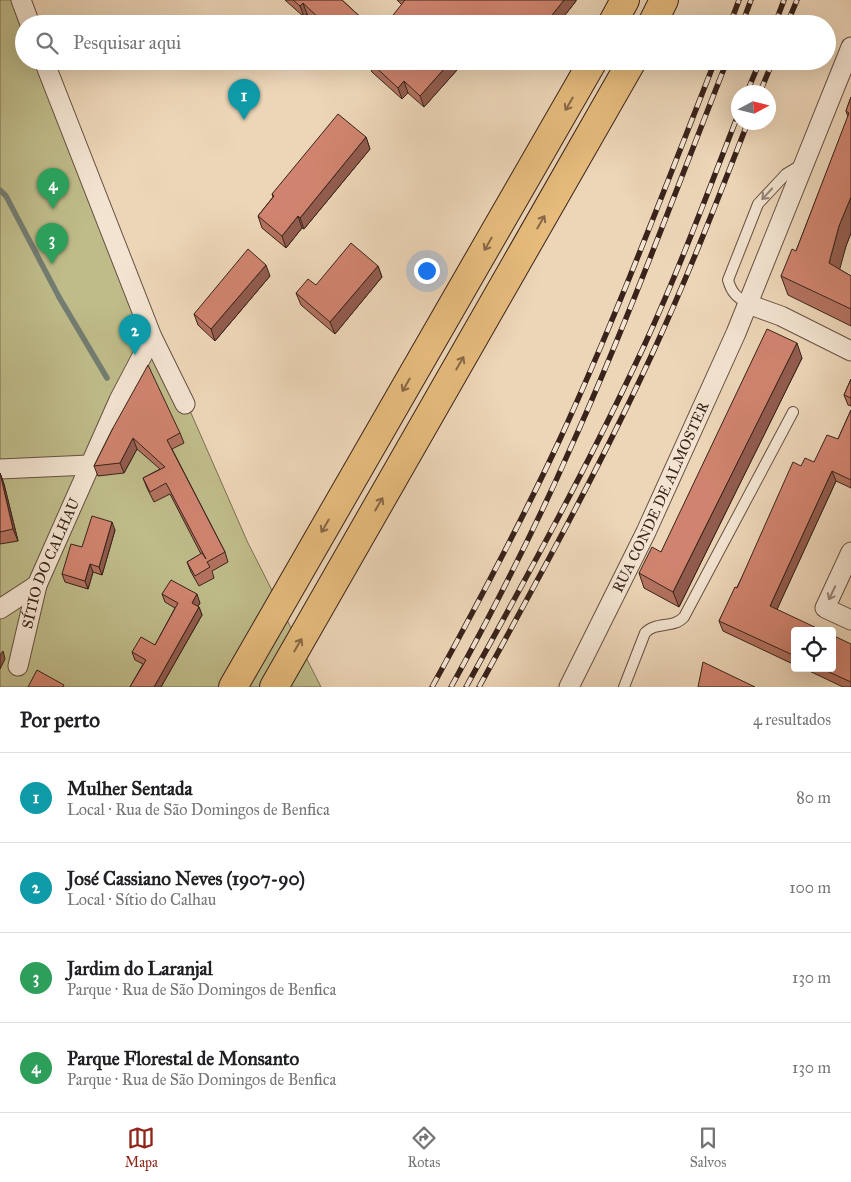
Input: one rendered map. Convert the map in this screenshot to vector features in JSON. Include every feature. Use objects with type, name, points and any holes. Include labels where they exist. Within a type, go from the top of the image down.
[{"type":"highway","points":[[617,15],[625,0]]},
{"type":"highway","points":[[656,15],[664,0]]},
{"type":"highway","points":[[232,687],[588,70]]},
{"type":"highway","points":[[274,687],[627,70]]},
{"type":"street","points":[[21,0],[27,15]]},
{"type":"street","name":"RUA CONDE DE ALMOSTER","points":[[569,687],[646,532],[748,304],[850,54]]},
{"type":"street","points":[[48,70],[152,336],[185,404]]},
{"type":"street","points":[[748,304],[781,316],[851,351]]},
{"type":"street","name":"SÍTIO DO CALHAU","points":[[18,666],[38,585],[118,400],[152,336]]},
{"type":"street","points":[[0,469],[89,465]]},
{"type":"street","points":[[851,552],[825,608],[851,620]]},
{"type":"street","points":[[0,609],[38,585]]},
{"type":"street","points":[[575,687],[581,663]]},
{"type":"lane","points":[[748,304],[730,290],[728,280],[754,213],[758,204],[786,174],[804,163]]},
{"type":"lane","points":[[624,687],[648,629],[654,626],[676,624],[684,617],[793,412]]},
{"type":"shaded area","points":[[0,0],[20,0],[22,15],[15,15],[15,70],[49,70],[166,356],[248,543],[321,687],[0,687]]},
{"type":"building","points":[[293,0],[342,0],[358,15],[316,15],[303,3],[300,6]]},
{"type":"building","points":[[405,0],[564,0],[552,15],[393,15]]},
{"type":"building","points":[[379,70],[443,70],[420,96],[404,81],[398,88]]},
{"type":"building","points":[[851,97],[851,197],[839,226],[829,263],[851,276],[851,309],[781,276],[792,249],[796,251],[849,113],[846,111]]},
{"type":"building","points":[[338,114],[366,137],[300,218],[298,216],[282,236],[258,216],[274,196],[272,194]]},
{"type":"building","points":[[351,243],[378,266],[330,322],[296,293],[308,279],[316,285]]},
{"type":"building","points":[[248,249],[266,265],[211,329],[194,314]]},
{"type":"building","points":[[767,329],[797,343],[673,592],[639,573],[652,547],[661,552]]},
{"type":"building","points":[[148,365],[180,433],[167,440],[225,552],[207,562],[210,567],[195,576],[187,562],[202,553],[206,559],[166,483],[150,492],[143,478],[165,467],[133,438],[120,463],[94,466]]},
{"type":"building","points":[[851,379],[851,398],[844,395]]},
{"type":"building","points":[[851,410],[851,480],[832,471],[770,606],[815,627],[791,627],[791,654],[719,621],[735,587],[737,588],[793,462],[801,466],[805,458],[814,462],[827,435],[838,439]]},
{"type":"building","points":[[0,473],[13,529],[0,532]]},
{"type":"building","points":[[92,516],[112,522],[99,567],[90,564],[85,581],[62,574],[71,544],[82,547]]},
{"type":"building","points":[[171,580],[197,594],[192,603],[199,607],[154,687],[130,687],[146,660],[132,652],[141,637],[155,645],[178,603],[162,594]]},
{"type":"building","points":[[836,637],[851,644],[851,682],[829,672],[836,672]]},
{"type":"building","points":[[703,662],[755,687],[698,687]]},
{"type":"building","points":[[37,670],[64,685],[63,687],[28,687]]},
{"type":"waterway","points":[[0,190],[6,196],[59,297],[107,378]]},
{"type":"railway","points":[[733,15],[739,0]]},
{"type":"railway","points":[[745,15],[751,0]]},
{"type":"railway","points":[[778,15],[784,0]]},
{"type":"railway","points":[[791,15],[797,0]]},
{"type":"railway","points":[[432,687],[498,564],[560,439],[621,298],[711,70]]},
{"type":"railway","points":[[451,687],[529,538],[592,400],[632,304],[723,70]]},
{"type":"railway","points":[[750,85],[756,70]]},
{"type":"railway","points":[[763,85],[769,70]]},
{"type":"railway","points":[[466,687],[558,518],[644,346],[693,231],[732,130]]},
{"type":"railway","points":[[479,687],[570,520],[634,393],[691,266],[745,130]]},
{"type":"place","name":"Mulher Sentada","points":[[244,120]]},
{"type":"place","name":"Parque Florestal de Monsanto","points":[[53,209]]},
{"type":"place","name":"Jardim do Laranjal","points":[[52,264]]},
{"type":"place","name":"José Cassiano Neves (1907-90)","points":[[135,355]]}]
